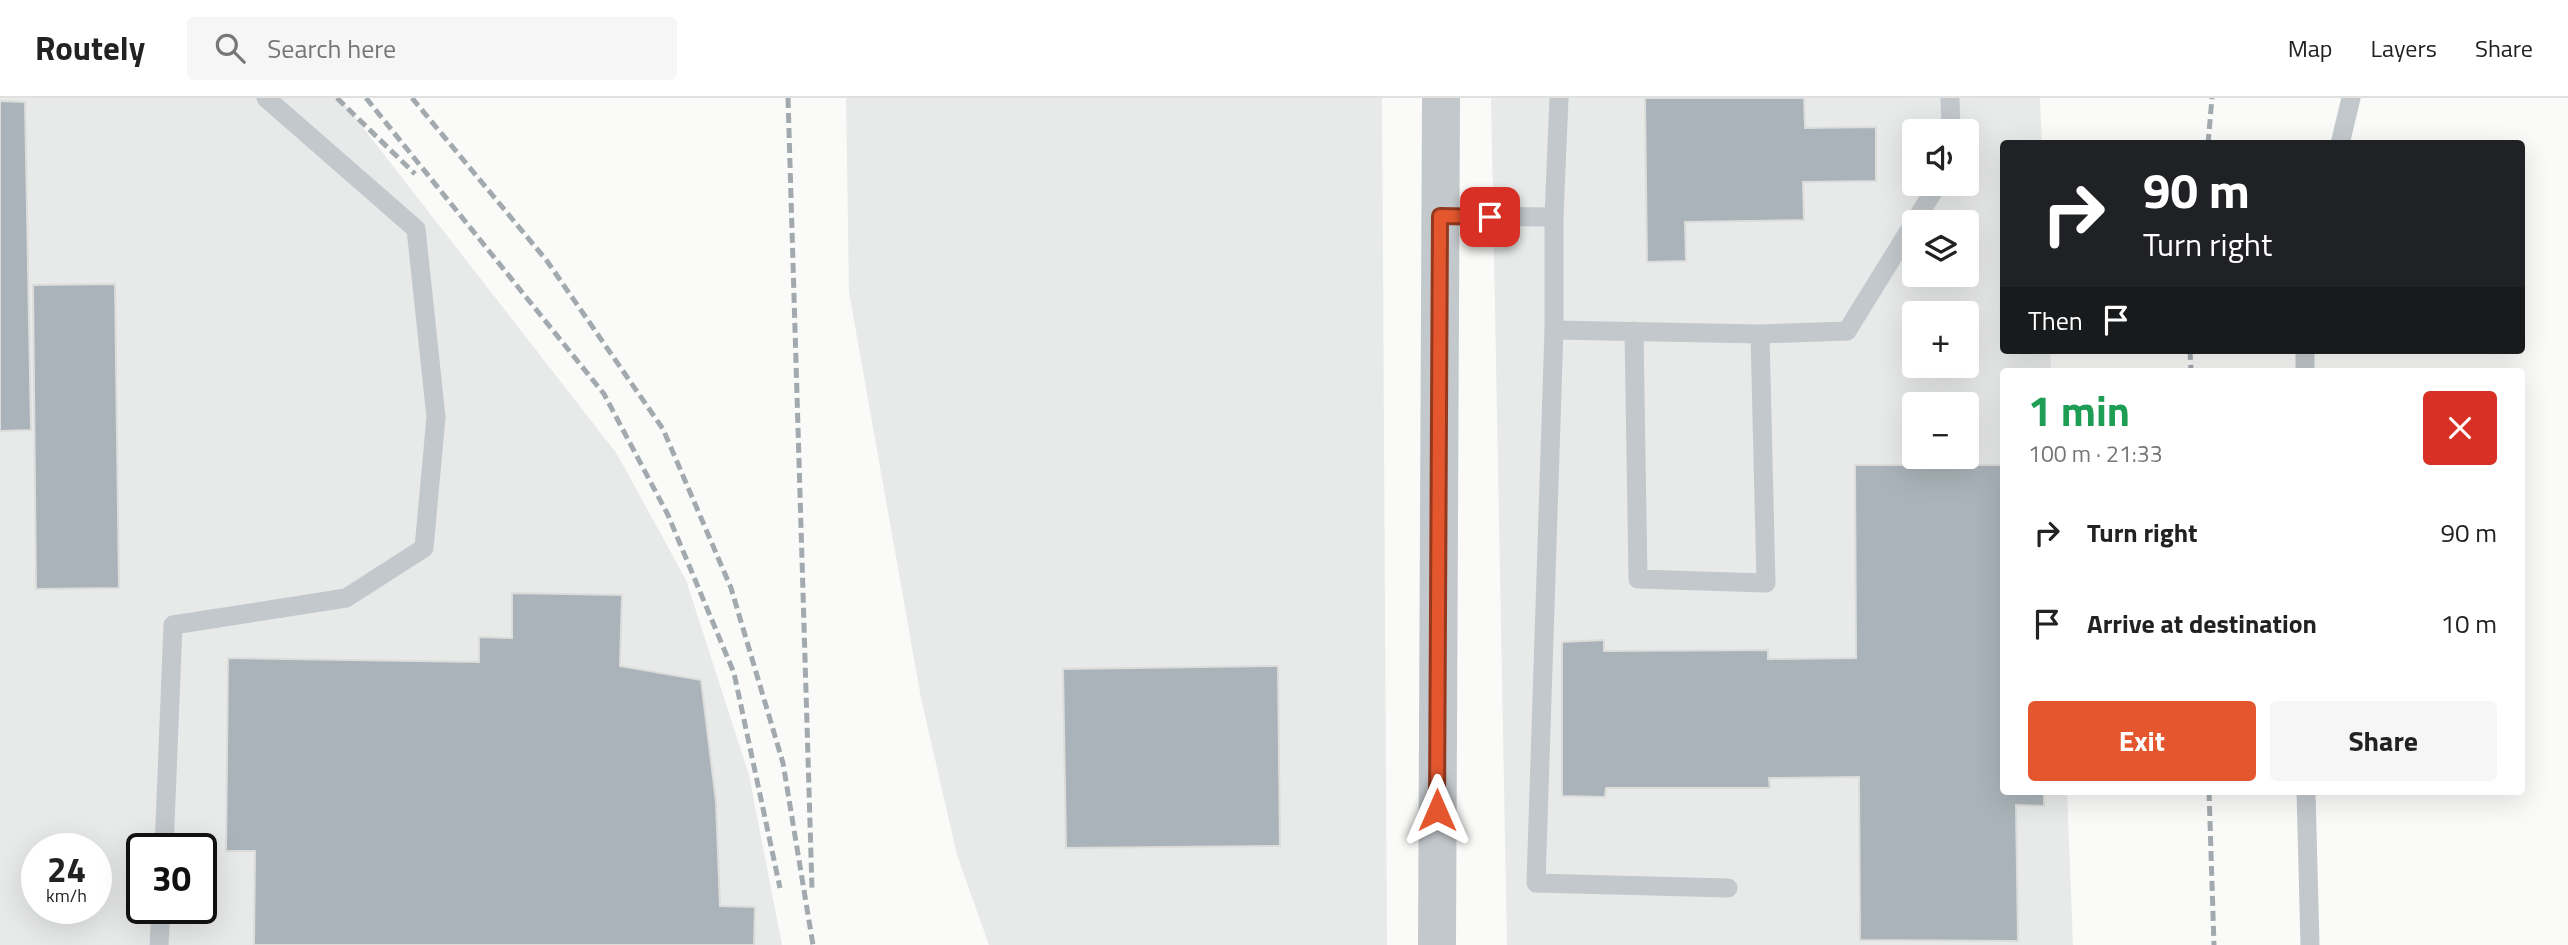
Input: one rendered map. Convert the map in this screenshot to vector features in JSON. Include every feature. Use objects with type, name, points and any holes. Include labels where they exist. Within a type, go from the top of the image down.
[{"type":"street","points":[[1437,945],[1441,98]]},
{"type":"lane","points":[[165,833],[173,625],[346,598],[424,548],[436,417],[416,229],[266,98]]},
{"type":"lane","points":[[1559,98],[1536,883],[1728,888]]},
{"type":"lane","points":[[1950,98],[1951,119]]},
{"type":"lane","points":[[2341,140],[2351,98]]},
{"type":"lane","points":[[1554,330],[1760,334],[1847,331],[1931,196]]},
{"type":"lane","points":[[1440,216],[1554,217]]},
{"type":"lane","points":[[1634,331],[1638,579],[1766,583],[1760,334]]},
{"type":"lane","points":[[2306,795],[2310,945]]},
{"type":"lane","points":[[159,945],[160,924]]},
{"type":"shaded area","points":[[0,98],[340,98],[617,454],[686,580],[749,775],[782,945],[0,945]]},
{"type":"shaded area","points":[[846,98],[1382,98],[1387,945],[989,945],[957,855],[921,698],[849,292]]},
{"type":"shaded area","points":[[1491,98],[2040,98],[2042,140],[2000,140],[2000,354],[2050,354],[2051,368],[2000,368],[2000,795],[2067,795],[2073,945],[1507,945]]},
{"type":"building","points":[[1645,98],[1804,98],[1805,128],[1876,127],[1876,181],[1803,182],[1804,220],[1685,222],[1686,261],[1647,262]]},
{"type":"building","points":[[0,101],[25,102],[31,430],[0,431]]},
{"type":"building","points":[[115,284],[119,588],[36,589],[33,285]]},
{"type":"building","points":[[1855,465],[1902,465],[1902,469],[1979,469],[1979,465],[2000,465],[2000,795],[2044,795],[2044,806],[2016,805],[2018,941],[1860,940],[1859,777],[1769,778],[1770,788],[1606,788],[1605,797],[1562,796],[1562,642],[1604,640],[1604,651],[1768,650],[1768,659],[1856,658]]},
{"type":"building","points":[[512,593],[622,595],[620,666],[701,680],[716,802],[720,906],[755,907],[754,945],[254,945],[255,851],[226,851],[228,658],[479,662],[479,637],[512,638]]},
{"type":"building","points":[[1278,666],[1280,846],[1066,848],[1063,669]]},
{"type":"railway","points":[[337,98],[415,174]]},
{"type":"railway","points":[[366,98],[604,394],[668,515],[734,673],[780,888]]},
{"type":"railway","points":[[412,98],[547,261],[663,429],[731,588],[783,763],[813,945]]},
{"type":"railway","points":[[788,98],[812,889]]},
{"type":"railway","points":[[2208,140],[2212,98]]},
{"type":"railway","points":[[2190,354],[2191,368]]},
{"type":"railway","points":[[2209,795],[2214,945]]},
{"type":"route","points":[[1437,810],[1440,216],[1490,217]]}]
